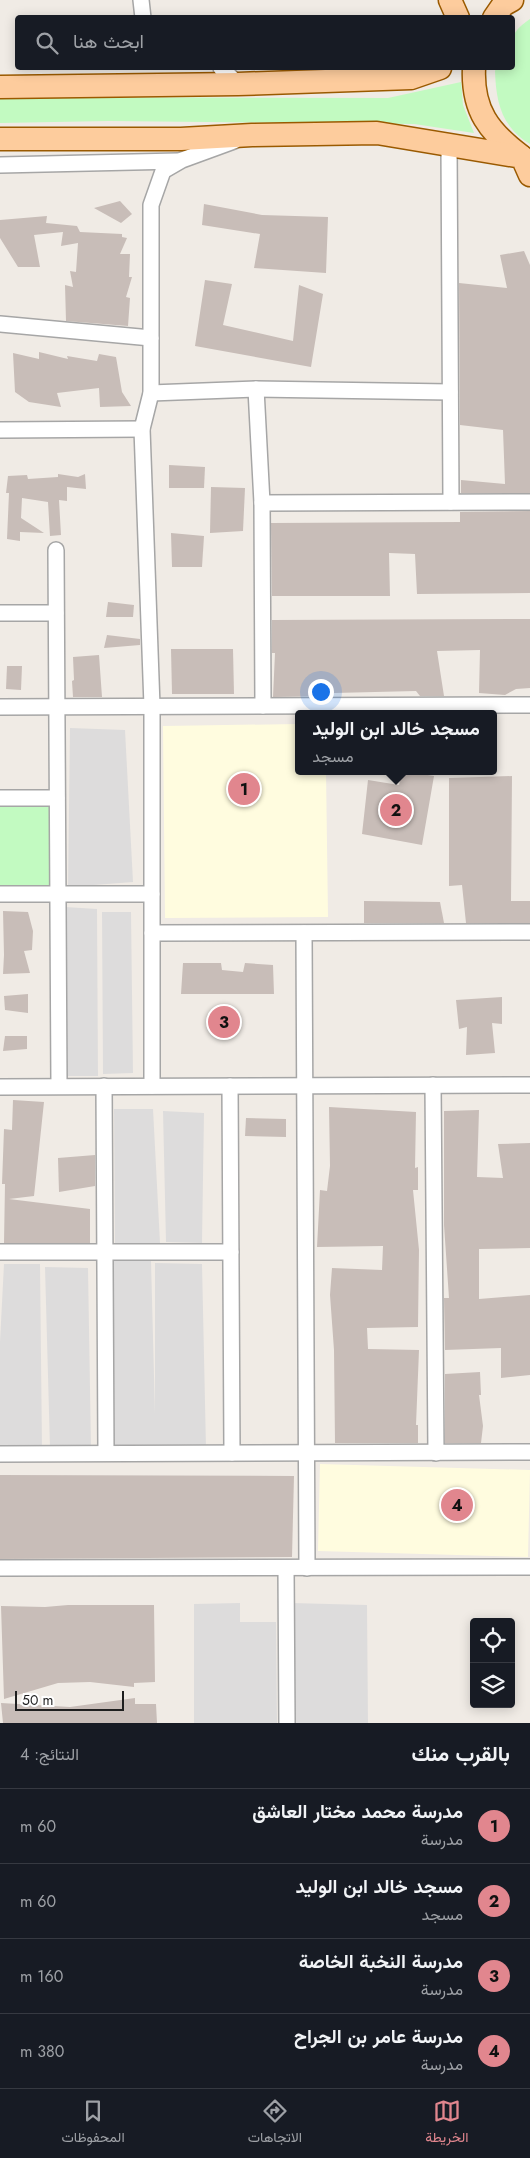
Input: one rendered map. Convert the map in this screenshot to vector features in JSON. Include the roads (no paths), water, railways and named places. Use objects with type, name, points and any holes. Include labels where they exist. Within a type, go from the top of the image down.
[{"type":"main road","points":[[450,0],[457,15]]},
{"type":"main road","points":[[496,15],[503,5],[512,0]]},
{"type":"main road","points":[[0,87],[238,84],[411,78],[434,70]]},
{"type":"main road","points":[[474,70],[473,84],[481,114],[498,138],[527,164]]},
{"type":"main road","points":[[0,139],[181,138],[376,133],[449,144],[527,164]]},
{"type":"street","points":[[141,0],[144,15]]},
{"type":"street","points":[[223,70],[238,84]]},
{"type":"street","points":[[152,1086],[152,706],[142,429],[151,393],[151,205],[163,171],[182,160],[252,135]]},
{"type":"street","points":[[449,144],[451,502]]},
{"type":"street","points":[[0,165],[182,160]]},
{"type":"street","points":[[0,324],[151,338]]},
{"type":"street","points":[[151,393],[256,389],[450,392]]},
{"type":"street","points":[[256,389],[262,503],[263,706]]},
{"type":"street","points":[[0,430],[142,429]]},
{"type":"street","points":[[262,503],[530,502]]},
{"type":"street","points":[[56,550],[59,1086]]},
{"type":"street","points":[[0,613],[56,613]]},
{"type":"street","points":[[0,707],[530,705]]},
{"type":"street","points":[[0,798],[57,798]]},
{"type":"street","points":[[0,894],[152,894]]},
{"type":"street","points":[[152,933],[530,932]]},
{"type":"street","points":[[304,933],[307,1568]]},
{"type":"street","points":[[433,1085],[436,1452]]},
{"type":"street","points":[[0,1086],[530,1086]]},
{"type":"street","points":[[104,1086],[106,1453]]},
{"type":"street","points":[[230,1086],[232,1453]]},
{"type":"street","points":[[0,1252],[231,1252]]},
{"type":"street","points":[[0,1454],[530,1452]]},
{"type":"street","points":[[0,1568],[530,1567]]},
{"type":"street","points":[[286,1568],[287,1723]]},
{"type":"place","name":"مدرسة محمد مختار العاشق","points":[[244,789]]},
{"type":"place","name":"مسجد خالد ابن الوليد","points":[[396,810]]},
{"type":"place","name":"مدرسة النخبة الخاصة","points":[[224,1022]]},
{"type":"place","name":"مدرسة عامر بن الجراح","points":[[457,1505]]}]
